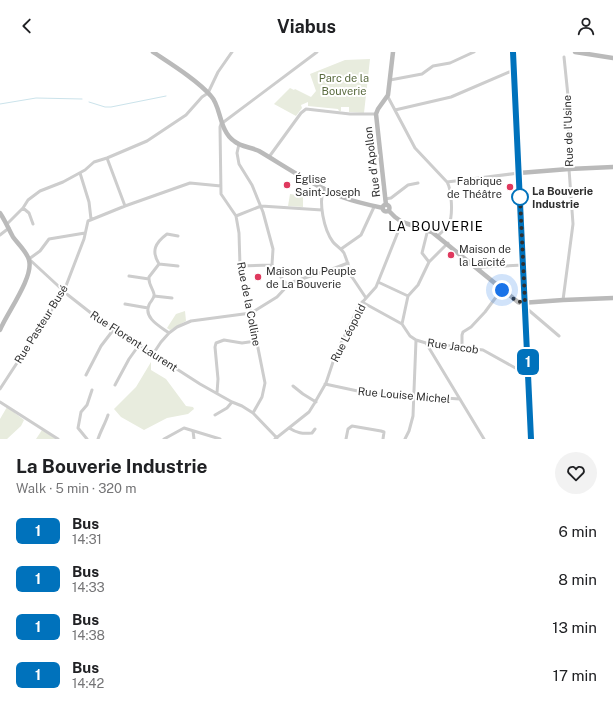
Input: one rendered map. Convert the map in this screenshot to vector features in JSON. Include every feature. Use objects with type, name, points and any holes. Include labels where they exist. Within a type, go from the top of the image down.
[{"type":"street","points":[[153,52],[197,83],[212,96],[221,124],[233,141],[255,149],[294,172],[343,197],[374,207],[384,206],[385,212],[389,211],[395,218],[402,222],[428,229],[448,243],[502,290],[518,302],[525,305],[560,336]]},
{"type":"street","points":[[0,235],[28,200],[40,192],[80,173],[94,162],[147,141],[186,115],[202,97],[208,93],[218,72],[232,52]]},
{"type":"street","points":[[221,124],[317,52]]},
{"type":"street","points":[[393,52],[388,97],[415,148],[448,182],[452,195],[449,224],[438,236]]},
{"type":"street","points":[[390,80],[422,74],[433,66],[450,63],[474,52]]},
{"type":"street","points":[[513,52],[531,439]]},
{"type":"street","points":[[575,52],[613,58]]},
{"type":"street","name":"Rue de l'Usine","points":[[563,300],[573,226],[569,168],[568,96],[564,57]]},
{"type":"street","points":[[395,110],[451,97],[514,70]]},
{"type":"street","name":"Rue d'Apollon","points":[[384,206],[385,199],[376,114],[379,107],[388,97]]},
{"type":"street","points":[[269,157],[304,110],[310,109],[376,114]]},
{"type":"street","name":"Rue de la Colline","points":[[221,124],[221,194],[236,216],[239,233],[240,266],[265,383],[262,396],[253,413]]},
{"type":"street","points":[[239,144],[237,153],[238,164],[252,185],[261,206],[273,249],[272,265],[287,285]]},
{"type":"street","points":[[107,158],[125,206]]},
{"type":"street","points":[[448,182],[569,168],[613,167]]},
{"type":"street","points":[[80,173],[89,202],[91,219],[190,183],[220,186]]},
{"type":"street","points":[[385,199],[391,198],[408,185],[418,183]]},
{"type":"street","points":[[324,188],[322,210],[329,235],[341,249],[348,263],[352,277],[366,298]]},
{"type":"street","points":[[236,216],[261,206],[322,210]]},
{"type":"street","points":[[341,249],[361,235],[374,207]]},
{"type":"street","points":[[23,208],[29,212],[33,224]]},
{"type":"street","points":[[0,213],[13,237],[29,259],[29,266],[24,285],[0,330]]},
{"type":"street","name":"Rue Pasteur Busé","points":[[0,390],[64,291],[84,239],[88,221],[91,219]]},
{"type":"street","name":"Rue Léopold","points":[[276,438],[309,411],[316,402],[325,384],[334,356],[362,302],[374,290],[378,282],[402,222]]},
{"type":"street","points":[[428,229],[422,253],[429,262]]},
{"type":"street","points":[[29,259],[40,252],[49,239],[85,233]]},
{"type":"street","points":[[159,264],[154,251],[156,246],[167,234],[178,236]]},
{"type":"street","points":[[402,324],[408,296],[418,285],[429,262],[448,243]]},
{"type":"street","name":"Rue Florent Laurent","points":[[29,259],[64,291],[96,317],[206,387],[253,413],[276,438]]},
{"type":"street","points":[[153,354],[169,333],[177,327],[192,321],[251,313],[277,297],[290,283],[348,263]]},
{"type":"street","points":[[159,264],[178,266]]},
{"type":"street","points":[[159,264],[149,277],[154,296],[148,308],[152,322],[169,333]]},
{"type":"street","points":[[240,266],[272,265]]},
{"type":"street","points":[[479,269],[482,267],[523,265]]},
{"type":"street","points":[[335,268],[352,277]]},
{"type":"street","points":[[129,276],[149,279]]},
{"type":"street","points":[[378,282],[408,296]]},
{"type":"street","points":[[462,348],[462,335],[464,332],[471,327],[485,312],[502,290]]},
{"type":"street","points":[[154,296],[172,298]]},
{"type":"street","points":[[525,305],[563,300],[613,298]]},
{"type":"street","name":"Rue Jacob","points":[[362,302],[402,324],[410,336],[416,340],[426,343],[483,350],[528,374]]},
{"type":"street","points":[[125,304],[148,308]]},
{"type":"street","points":[[86,374],[101,346],[114,329]]},
{"type":"street","points":[[217,393],[218,379],[215,347],[216,343],[224,340],[242,343],[256,341]]},
{"type":"street","points":[[405,439],[412,424],[413,416],[416,340]]},
{"type":"street","points":[[426,343],[484,439]]},
{"type":"street","points":[[115,385],[129,359],[139,345]]},
{"type":"street","name":"Rue Louise Michel","points":[[325,384],[367,393],[460,399]]},
{"type":"street","points":[[294,386],[316,402]]},
{"type":"street","points":[[85,439],[78,428],[81,412],[87,405],[92,390]]},
{"type":"street","points":[[0,402],[58,439]]},
{"type":"street","points":[[215,415],[227,408],[232,402]]},
{"type":"street","points":[[98,439],[108,415]]},
{"type":"street","points":[[346,439],[348,429],[352,426],[382,431],[384,434],[383,439]]},
{"type":"street","points":[[164,439],[184,428],[220,439]]},
{"type":"street","points":[[289,428],[297,433],[304,434],[312,433],[315,429]]},
{"type":"street","points":[[193,431],[194,439]]},
{"type":"green space","name":"Parc de la Bouverie","points":[[370,59],[364,113],[349,112],[349,107],[341,107],[341,111],[339,111],[338,109],[308,106],[308,102],[301,105],[302,108],[296,116],[274,104],[290,88],[311,97],[316,91],[310,74],[345,60]]},
{"type":"green space","points":[[290,194],[303,196],[303,207],[288,206]]},
{"type":"green space","points":[[185,311],[186,321],[170,330],[167,328],[176,314]]},
{"type":"green space","points":[[151,362],[151,370],[166,379],[186,406],[193,407],[194,409],[188,414],[167,418],[144,430],[121,417],[114,409],[136,387]]},
{"type":"green space","points":[[7,407],[24,420],[21,426],[7,439],[0,439],[0,419]]},
{"type":"green space","points":[[42,430],[56,439],[36,439]]},
{"type":"waterway","points":[[89,102],[105,107],[111,107],[166,96]]},
{"type":"waterway","points":[[0,104],[36,98],[82,99]]},
{"type":"bus line","name":"1","points":[[513,52],[531,439]]},
{"type":"place","name":"Église Saint-Joseph","points":[[287,185]]},
{"type":"place","name":"Fabrique de Théâtre","points":[[510,187]]},
{"type":"place","name":"La Bouverie Industrie","points":[[520,197]]},
{"type":"place","name":"Maison de la Laïcité","points":[[451,255]]},
{"type":"place","name":"Maison du Peuple de La Bouverie","points":[[258,277]]},
{"type":"district","name":"LA BOUVERIE","points":[[436,226]]},
{"type":"route","points":[[502,290],[518,302],[525,302],[520,197]]}]
